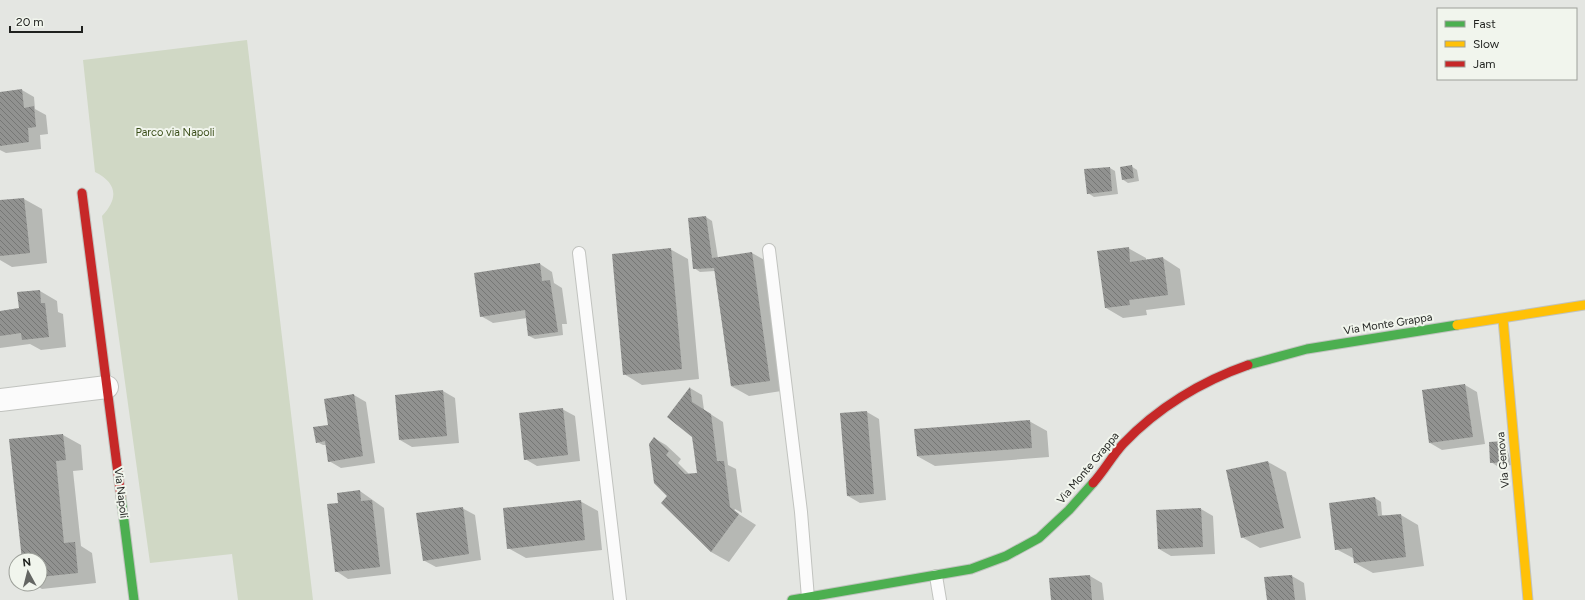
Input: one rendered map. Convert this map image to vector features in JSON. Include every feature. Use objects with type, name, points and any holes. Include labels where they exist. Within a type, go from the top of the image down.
[{"type":"street","name":"Via Napoli","points":[[82,193],[134,600]]},
{"type":"street","name":"Via Monte Grappa","points":[[792,600],[971,569],[1006,556],[1039,538],[1074,504],[1097,478],[1123,444],[1153,417],[1188,392],[1220,375],[1260,361],[1307,349],[1585,305]]},
{"type":"street","name":"Via Genova","points":[[1503,318],[1528,600]]},
{"type":"street","points":[[0,400],[107,386]]},
{"type":"lane","points":[[769,250],[801,512],[808,598]]},
{"type":"lane","points":[[579,253],[620,600]]},
{"type":"lane","points":[[936,576],[940,600]]},
{"type":"green space","name":"Parco via Napoli","points":[[247,40],[313,600],[238,600],[232,554],[150,563],[102,216],[111,203],[113,191],[108,181],[95,172],[83,60]]},
{"type":"building","points":[[22,89],[24,108],[34,106],[36,127],[28,128],[29,142],[0,146],[0,92]]},
{"type":"building","points":[[1132,165],[1134,178],[1122,180],[1120,167]]},
{"type":"building","points":[[1110,167],[1112,191],[1087,194],[1084,169]]},
{"type":"building","points":[[24,198],[30,253],[0,256],[0,200]]},
{"type":"building","points":[[706,216],[712,258],[752,252],[770,381],[731,386],[714,268],[693,269],[688,218]]},
{"type":"building","points":[[1129,247],[1130,262],[1163,257],[1168,295],[1129,300],[1130,305],[1105,308],[1097,251]]},
{"type":"building","points":[[671,248],[682,369],[623,375],[612,254]]},
{"type":"building","points":[[540,263],[542,281],[550,280],[558,332],[528,336],[525,310],[480,317],[474,273]]},
{"type":"building","points":[[40,290],[41,303],[45,303],[49,337],[22,340],[21,333],[0,336],[0,311],[19,308],[17,292]]},
{"type":"building","points":[[1465,384],[1473,437],[1429,443],[1422,390]]},
{"type":"building","points":[[690,387],[692,402],[711,414],[717,461],[724,461],[730,507],[739,514],[711,552],[661,503],[667,496],[654,483],[649,444],[654,437],[669,451],[666,455],[685,474],[697,473],[692,437],[667,417]]},
{"type":"building","points":[[443,390],[447,436],[399,440],[395,395]]},
{"type":"building","points":[[354,394],[363,456],[328,462],[325,441],[316,443],[313,427],[328,425],[324,399]]},
{"type":"building","points":[[563,408],[568,455],[524,460],[519,413]]},
{"type":"building","points":[[867,411],[874,494],[847,496],[840,413]]},
{"type":"building","points":[[1030,420],[1032,448],[917,456],[914,429]]},
{"type":"building","points":[[63,434],[66,460],[56,461],[64,543],[75,542],[78,573],[48,576],[48,552],[21,552],[9,439]]},
{"type":"building","points":[[1505,441],[1506,462],[1490,463],[1489,442]]},
{"type":"building","points":[[1268,461],[1284,528],[1241,538],[1226,470]]},
{"type":"building","points":[[360,490],[361,501],[372,500],[380,567],[335,572],[327,504],[338,503],[337,493]]},
{"type":"building","points":[[1375,497],[1378,516],[1401,514],[1406,557],[1354,563],[1352,548],[1335,550],[1329,503]]},
{"type":"building","points":[[581,500],[585,540],[507,549],[503,508]]},
{"type":"building","points":[[463,507],[469,554],[423,561],[416,513]]},
{"type":"building","points":[[1201,508],[1203,547],[1158,549],[1156,510]]},
{"type":"building","points":[[1090,575],[1092,600],[1051,600],[1049,578]]},
{"type":"building","points":[[1292,575],[1295,600],[1267,600],[1264,577]]},
{"type":"traffic: fast","points":[[1248,365],[1307,349],[1457,325]]},
{"type":"traffic: fast","points":[[792,600],[971,569],[1006,556],[1039,538],[1069,510],[1093,483]]},
{"type":"traffic: fast","points":[[121,497],[134,600]]},
{"type":"traffic: slow","points":[[1457,325],[1585,305]]},
{"type":"traffic: slow","points":[[1503,319],[1528,600]]},
{"type":"traffic: jam","points":[[82,193],[121,497]]},
{"type":"traffic: jam","points":[[1093,483],[1123,444],[1165,407],[1214,379],[1248,365]]}]
